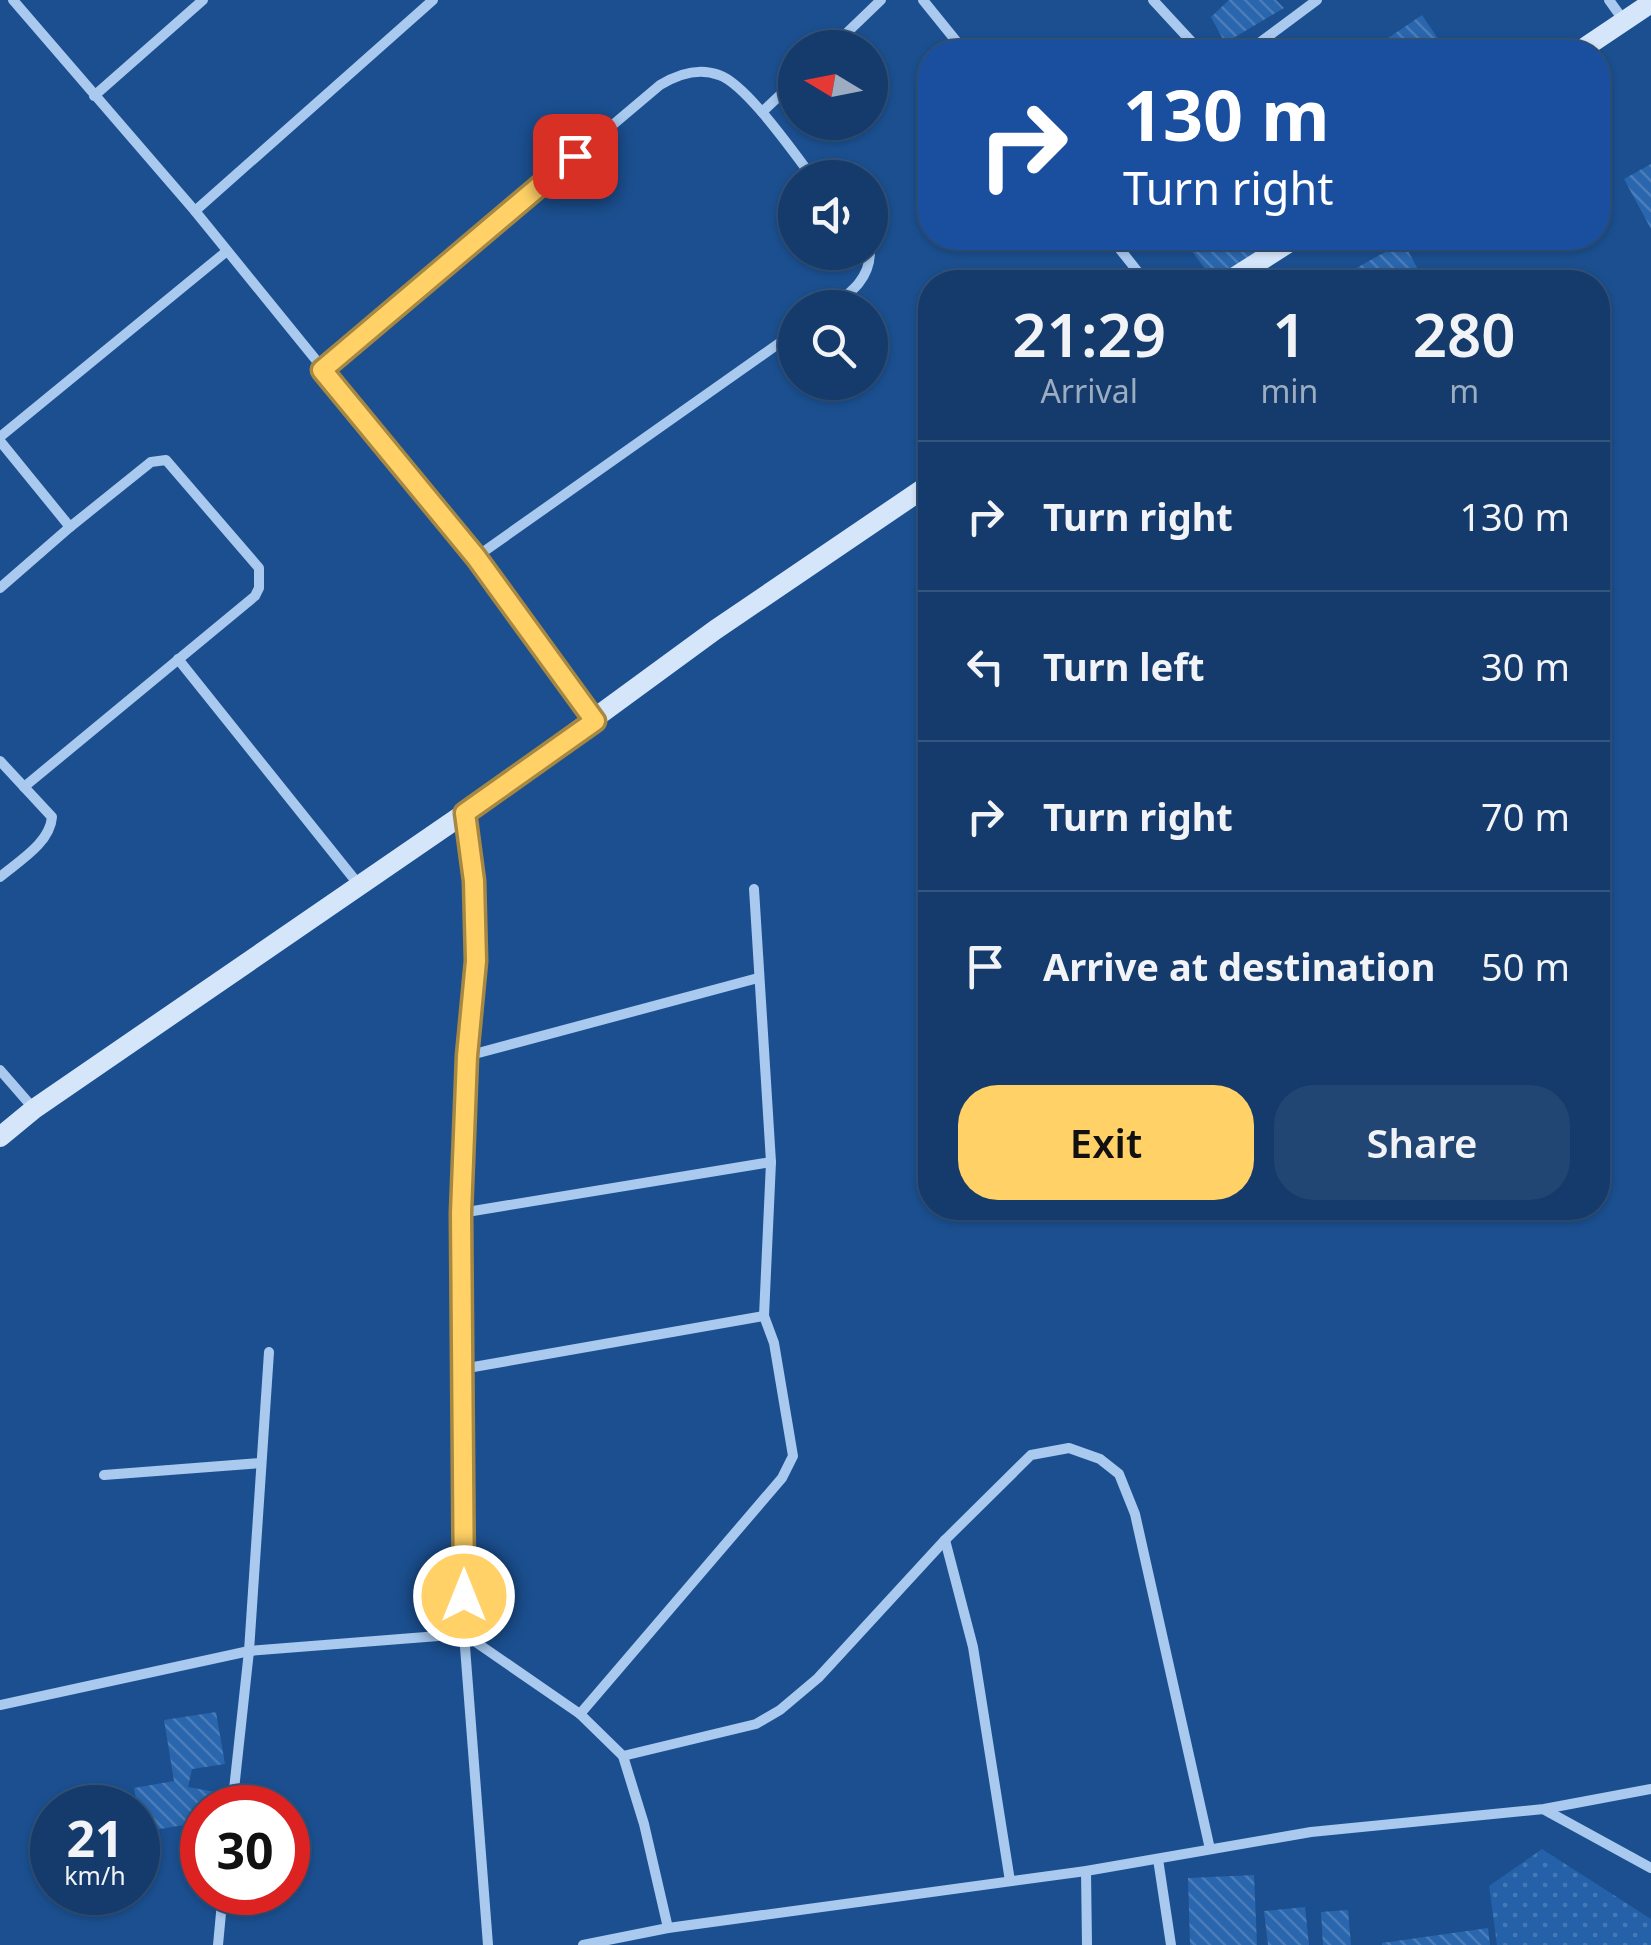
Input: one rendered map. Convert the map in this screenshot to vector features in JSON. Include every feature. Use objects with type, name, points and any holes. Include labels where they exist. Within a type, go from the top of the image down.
[{"type":"main road","points":[[1596,40],[1651,3]]},
{"type":"main road","points":[[1246,270],[1277,250]]},
{"type":"main road","points":[[0,1137],[595,721],[715,630],[918,492]]},
{"type":"street","points":[[12,0],[195,210],[476,557],[595,721]]},
{"type":"street","points":[[94,96],[203,0]]},
{"type":"street","points":[[195,210],[433,0]]},
{"type":"street","points":[[850,30],[881,0]]},
{"type":"street","points":[[923,0],[955,40]]},
{"type":"street","points":[[1154,0],[1191,40]]},
{"type":"street","points":[[1263,40],[1317,0]]},
{"type":"street","points":[[1610,0],[1624,21]]},
{"type":"street","points":[[322,370],[660,84],[676,75],[696,71],[722,75],[762,112],[800,160]]},
{"type":"street","points":[[762,112],[778,97]]},
{"type":"street","points":[[70,527],[0,439],[227,250]]},
{"type":"street","points":[[1121,250],[1136,270]]},
{"type":"street","points":[[476,557],[778,344]]},
{"type":"street","points":[[0,588],[70,527],[160,458],[166,460],[259,568],[260,588],[256,596],[24,787]]},
{"type":"street","points":[[178,659],[360,886]]},
{"type":"street","points":[[0,761],[52,817],[47,836],[0,877]]},
{"type":"street","points":[[465,813],[474,881],[476,961],[467,1056],[461,1213],[464,1634],[488,1945]]},
{"type":"street","points":[[580,1714],[782,1478],[792,1456],[774,1343],[764,1316],[771,1162],[754,888]]},
{"type":"street","points":[[467,1056],[758,978]]},
{"type":"street","points":[[0,1070],[34,1110]]},
{"type":"street","points":[[461,1213],[771,1162]]},
{"type":"street","points":[[462,1369],[764,1316]]},
{"type":"street","points":[[234,1785],[249,1651],[268,1352]]},
{"type":"street","points":[[623,1756],[756,1724],[780,1710],[818,1678],[1031,1455],[1068,1448],[1100,1459],[1119,1474],[1135,1514],[1210,1849]]},
{"type":"street","points":[[104,1475],[261,1464]]},
{"type":"street","points":[[946,1540],[973,1647],[1010,1881]]},
{"type":"street","points":[[0,1705],[249,1651],[464,1634],[580,1714],[623,1756],[644,1824],[668,1928]]},
{"type":"street","points":[[584,1945],[668,1928],[1086,1871],[1311,1832],[1544,1809],[1651,1789]]},
{"type":"street","points":[[1544,1809],[1651,1868]]},
{"type":"street","points":[[1158,1859],[1171,1945]]},
{"type":"street","points":[[1086,1871],[1087,1945]]},
{"type":"street","points":[[218,1945],[221,1915]]},
{"type":"shaded area","points":[[1542,1849],[1651,1919],[1651,1945],[1497,1945],[1489,1886]]},
{"type":"building","points":[[1229,0],[1276,0],[1284,8],[1230,40],[1223,40],[1211,17]]},
{"type":"building","points":[[1422,15],[1439,40],[1385,40]]},
{"type":"building","points":[[1651,164],[1651,229],[1624,179]]},
{"type":"building","points":[[1191,250],[1261,250],[1232,270],[1206,270]]},
{"type":"building","points":[[1389,250],[1407,250],[1418,270],[1353,270]]},
{"type":"building","points":[[216,1712],[225,1764],[192,1769],[188,1785],[180,1785],[180,1826],[160,1829],[160,1785],[151,1785],[174,1781],[164,1720]]},
{"type":"building","points":[[1254,1875],[1257,1945],[1190,1945],[1188,1878]]},
{"type":"building","points":[[1305,1907],[1309,1945],[1268,1945],[1264,1911]]},
{"type":"building","points":[[1348,1910],[1351,1945],[1323,1945],[1321,1912]]},
{"type":"building","points":[[1488,1928],[1490,1945],[1382,1945],[1382,1943]]},
{"type":"route","points":[[464,1596],[461,1213],[467,1056],[476,961],[474,881],[465,813],[595,721],[476,557],[322,370],[575,156]]}]
